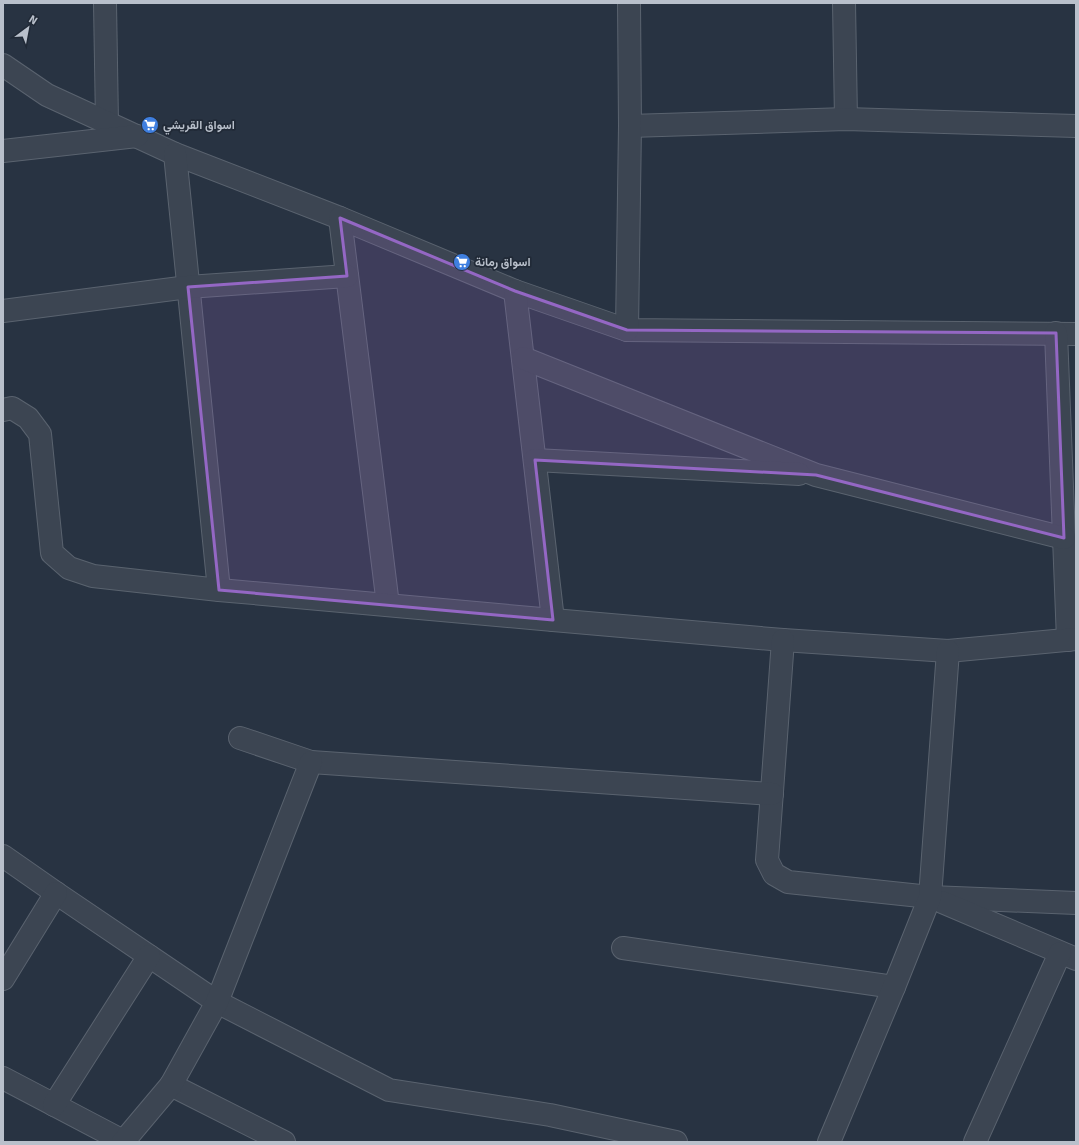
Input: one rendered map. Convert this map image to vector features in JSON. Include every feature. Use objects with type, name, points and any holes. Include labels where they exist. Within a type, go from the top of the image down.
[{"type":"street","points":[[105,3],[107,123]]},
{"type":"street","points":[[627,330],[630,126],[629,3]]},
{"type":"street","points":[[844,3],[846,119]]},
{"type":"street","points":[[3,65],[47,95],[174,154],[340,218],[515,291],[627,330],[1066,333],[1064,538],[1072,640],[948,651],[784,640],[553,620],[219,590],[93,576],[69,568],[52,553],[40,434],[28,418],[12,408],[3,410]]},
{"type":"street","points":[[630,126],[846,119],[1076,126]]},
{"type":"street","points":[[3,151],[137,136]]},
{"type":"street","points":[[174,154],[219,590]]},
{"type":"street","points":[[340,218],[388,605]]},
{"type":"street","points":[[3,311],[188,287],[347,276]]},
{"type":"street","points":[[515,291],[553,620]]},
{"type":"street","points":[[523,358],[816,475],[1064,538]]},
{"type":"street","points":[[535,460],[816,475]]},
{"type":"street","points":[[784,640],[767,860],[774,874],[788,882],[930,897],[1076,902]]},
{"type":"street","points":[[829,1142],[930,897],[948,651]]},
{"type":"street","points":[[240,738],[311,762],[772,794]]},
{"type":"street","points":[[3,1078],[123,1142],[171,1085],[217,1002],[311,762]]},
{"type":"street","points":[[3,856],[217,1002],[389,1090],[550,1115],[666,1141]]},
{"type":"street","points":[[3,979],[56,893]]},
{"type":"street","points":[[930,897],[1068,956],[975,1142]]},
{"type":"street","points":[[624,948],[894,987]]},
{"type":"street","points":[[54,1105],[149,956]]},
{"type":"street","points":[[171,1085],[284,1142]]},
{"type":"highlighted area","points":[[340,218],[515,291],[627,330],[1056,333],[1064,538],[816,475],[535,460],[553,620],[219,590],[188,287],[347,276]]},
{"type":"place","name":"اسواق القريشي","points":[[150,125]]},
{"type":"place","name":"اسواق رمانة","points":[[462,262]]}]
